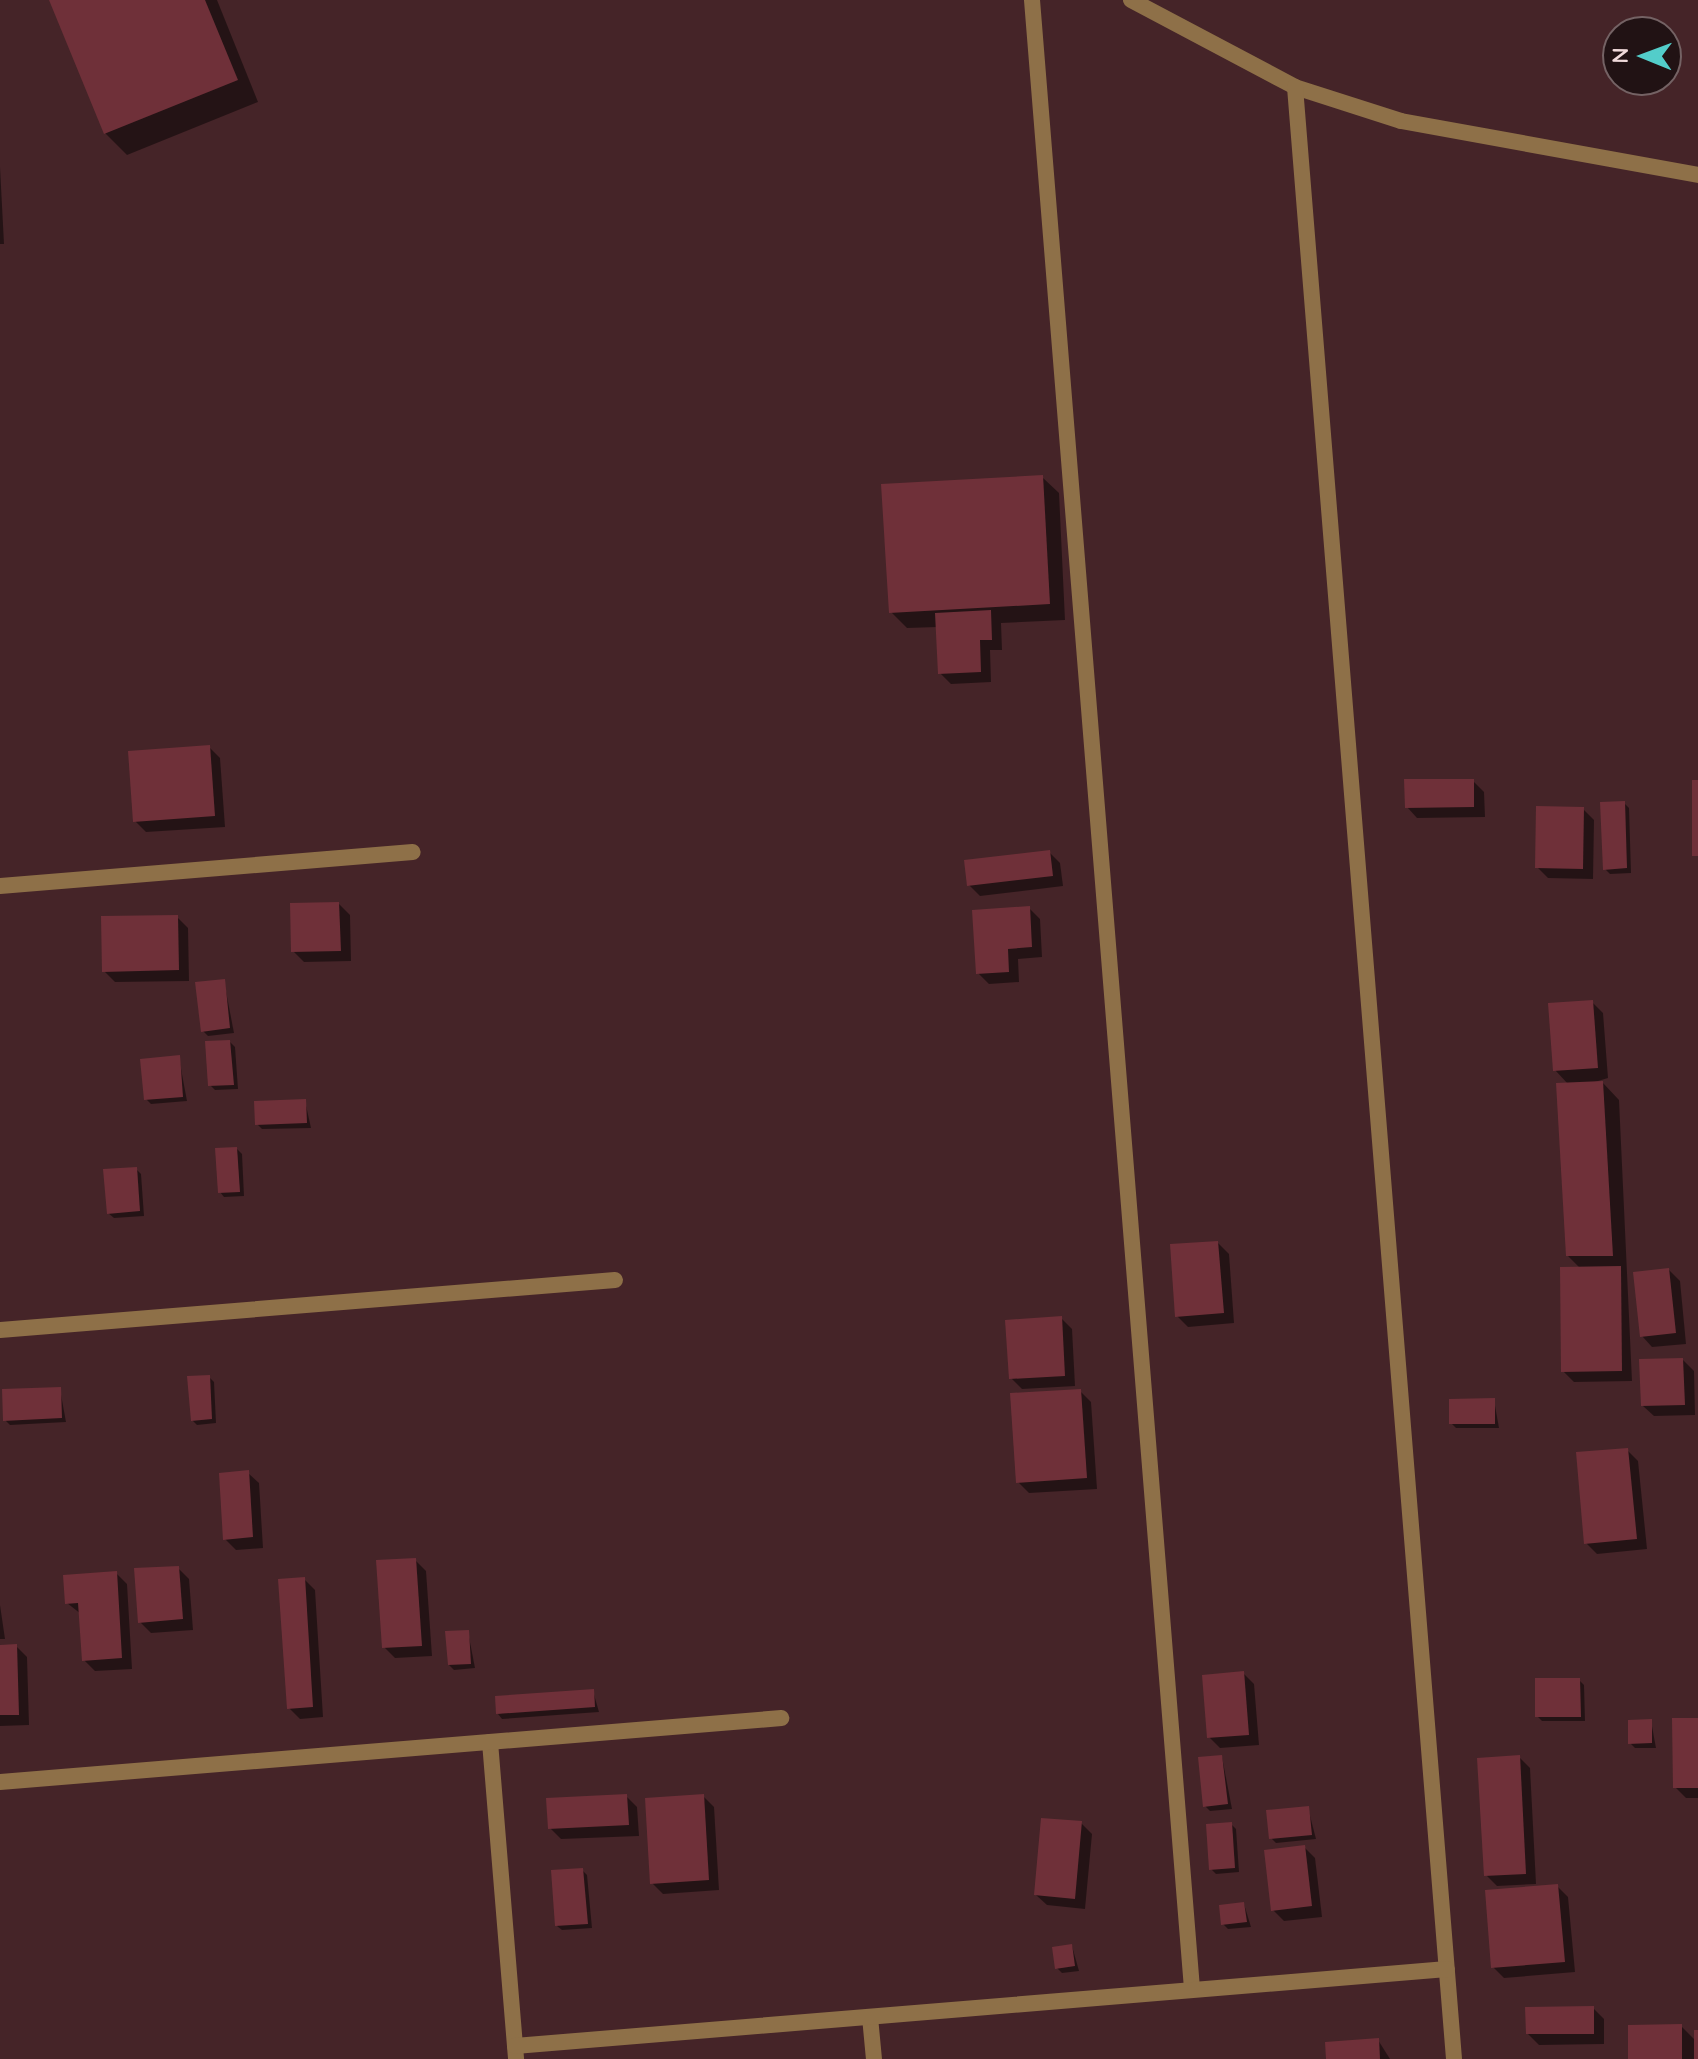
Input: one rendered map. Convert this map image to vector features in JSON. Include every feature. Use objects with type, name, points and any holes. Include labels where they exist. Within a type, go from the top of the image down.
[{"type":"street","points":[[1032,0],[1192,1990]]},
{"type":"street","points":[[1131,0],[1295,87],[1401,121],[1698,175]]},
{"type":"street","points":[[1295,87],[1454,2059]]},
{"type":"street","points":[[0,886],[413,852]]},
{"type":"street","points":[[0,1330],[615,1280]]},
{"type":"street","points":[[0,1782],[781,1718]]},
{"type":"street","points":[[490,1742],[515,2052],[870,2017],[1447,1969]]},
{"type":"street","points":[[870,2017],[874,2059]]},
{"type":"building","points":[[49,0],[205,0],[238,80],[104,134]]},
{"type":"building","points":[[1043,475],[1050,604],[889,613],[881,484]]},
{"type":"building","points":[[991,610],[992,640],[980,640],[981,672],[938,674],[935,613]]},
{"type":"building","points":[[210,745],[215,816],[133,822],[128,751]]},
{"type":"building","points":[[1404,779],[1474,779],[1474,807],[1405,808]]},
{"type":"building","points":[[1692,780],[1698,780],[1698,856],[1692,856]]},
{"type":"building","points":[[1625,801],[1627,868],[1603,870],[1600,802]]},
{"type":"building","points":[[1536,806],[1584,807],[1583,869],[1535,868]]},
{"type":"building","points":[[1050,850],[1053,876],[967,886],[964,860]]},
{"type":"building","points":[[339,902],[341,951],[291,952],[290,903]]},
{"type":"building","points":[[1030,906],[1032,947],[1008,949],[1009,972],[976,974],[972,910]]},
{"type":"building","points":[[178,915],[179,970],[102,972],[101,916]]},
{"type":"building","points":[[225,979],[230,1028],[201,1032],[195,982]]},
{"type":"building","points":[[1593,1000],[1598,1068],[1553,1071],[1548,1003]]},
{"type":"building","points":[[230,1040],[234,1085],[208,1086],[205,1041]]},
{"type":"building","points":[[180,1055],[183,1097],[144,1100],[140,1059]]},
{"type":"building","points":[[1603,1081],[1613,1256],[1566,1256],[1556,1083]]},
{"type":"building","points":[[306,1099],[307,1123],[255,1125],[254,1101]]},
{"type":"building","points":[[237,1147],[240,1192],[218,1193],[215,1148]]},
{"type":"building","points":[[137,1167],[140,1211],[107,1214],[103,1169]]},
{"type":"building","points":[[1218,1241],[1224,1313],[1175,1317],[1170,1244]]},
{"type":"building","points":[[1621,1266],[1622,1371],[1561,1372],[1560,1267]]},
{"type":"building","points":[[1669,1268],[1676,1333],[1640,1337],[1633,1272]]},
{"type":"building","points":[[1062,1316],[1065,1376],[1009,1379],[1005,1320]]},
{"type":"building","points":[[1683,1358],[1685,1405],[1641,1406],[1639,1359]]},
{"type":"building","points":[[210,1375],[212,1419],[191,1421],[187,1376]]},
{"type":"building","points":[[61,1387],[62,1418],[3,1421],[2,1389]]},
{"type":"building","points":[[1081,1389],[1087,1478],[1016,1483],[1010,1393]]},
{"type":"building","points":[[1495,1398],[1495,1424],[1449,1424],[1449,1399]]},
{"type":"building","points":[[1628,1448],[1637,1539],[1584,1544],[1576,1452]]},
{"type":"building","points":[[249,1470],[253,1537],[223,1540],[219,1473]]},
{"type":"building","points":[[416,1558],[422,1646],[382,1648],[376,1560]]},
{"type":"building","points":[[179,1566],[183,1619],[138,1623],[134,1568]]},
{"type":"building","points":[[117,1571],[122,1658],[82,1661],[78,1603],[65,1604],[63,1575]]},
{"type":"building","points":[[305,1577],[313,1707],[287,1709],[278,1579]]},
{"type":"building","points":[[469,1630],[471,1664],[448,1665],[445,1631]]},
{"type":"building","points":[[17,1644],[19,1715],[0,1715],[0,1645]]},
{"type":"building","points":[[1244,1671],[1249,1735],[1207,1738],[1202,1675]]},
{"type":"building","points":[[1535,1678],[1580,1678],[1581,1717],[1535,1717]]},
{"type":"building","points":[[594,1689],[595,1707],[496,1714],[495,1696]]},
{"type":"building","points":[[1672,1718],[1698,1718],[1698,1788],[1673,1788]]},
{"type":"building","points":[[1652,1719],[1652,1743],[1628,1744],[1628,1720]]},
{"type":"building","points":[[1222,1755],[1228,1804],[1203,1807],[1198,1757]]},
{"type":"building","points":[[1520,1755],[1526,1874],[1484,1876],[1477,1758]]},
{"type":"building","points":[[627,1794],[629,1825],[548,1829],[546,1798]]},
{"type":"building","points":[[704,1794],[709,1880],[650,1884],[645,1798]]},
{"type":"building","points":[[1309,1806],[1312,1835],[1269,1839],[1266,1810]]},
{"type":"building","points":[[1041,1818],[1082,1821],[1075,1899],[1034,1895]]},
{"type":"building","points":[[1232,1822],[1235,1868],[1209,1870],[1206,1824]]},
{"type":"building","points":[[1305,1845],[1312,1906],[1271,1911],[1264,1850]]},
{"type":"building","points":[[583,1868],[588,1924],[555,1926],[551,1870]]},
{"type":"building","points":[[1558,1884],[1565,1962],[1491,1968],[1485,1890]]},
{"type":"building","points":[[1244,1902],[1247,1922],[1221,1925],[1219,1905]]},
{"type":"building","points":[[1072,1944],[1075,1966],[1055,1969],[1052,1947]]},
{"type":"building","points":[[1594,2006],[1594,2034],[1526,2034],[1525,2007]]},
{"type":"building","points":[[1682,2024],[1682,2059],[1628,2059],[1628,2025]]},
{"type":"building","points":[[1694,2030],[1698,2030],[1698,2059],[1694,2059]]},
{"type":"building","points":[[1379,2038],[1380,2059],[1326,2059],[1325,2042]]}]
